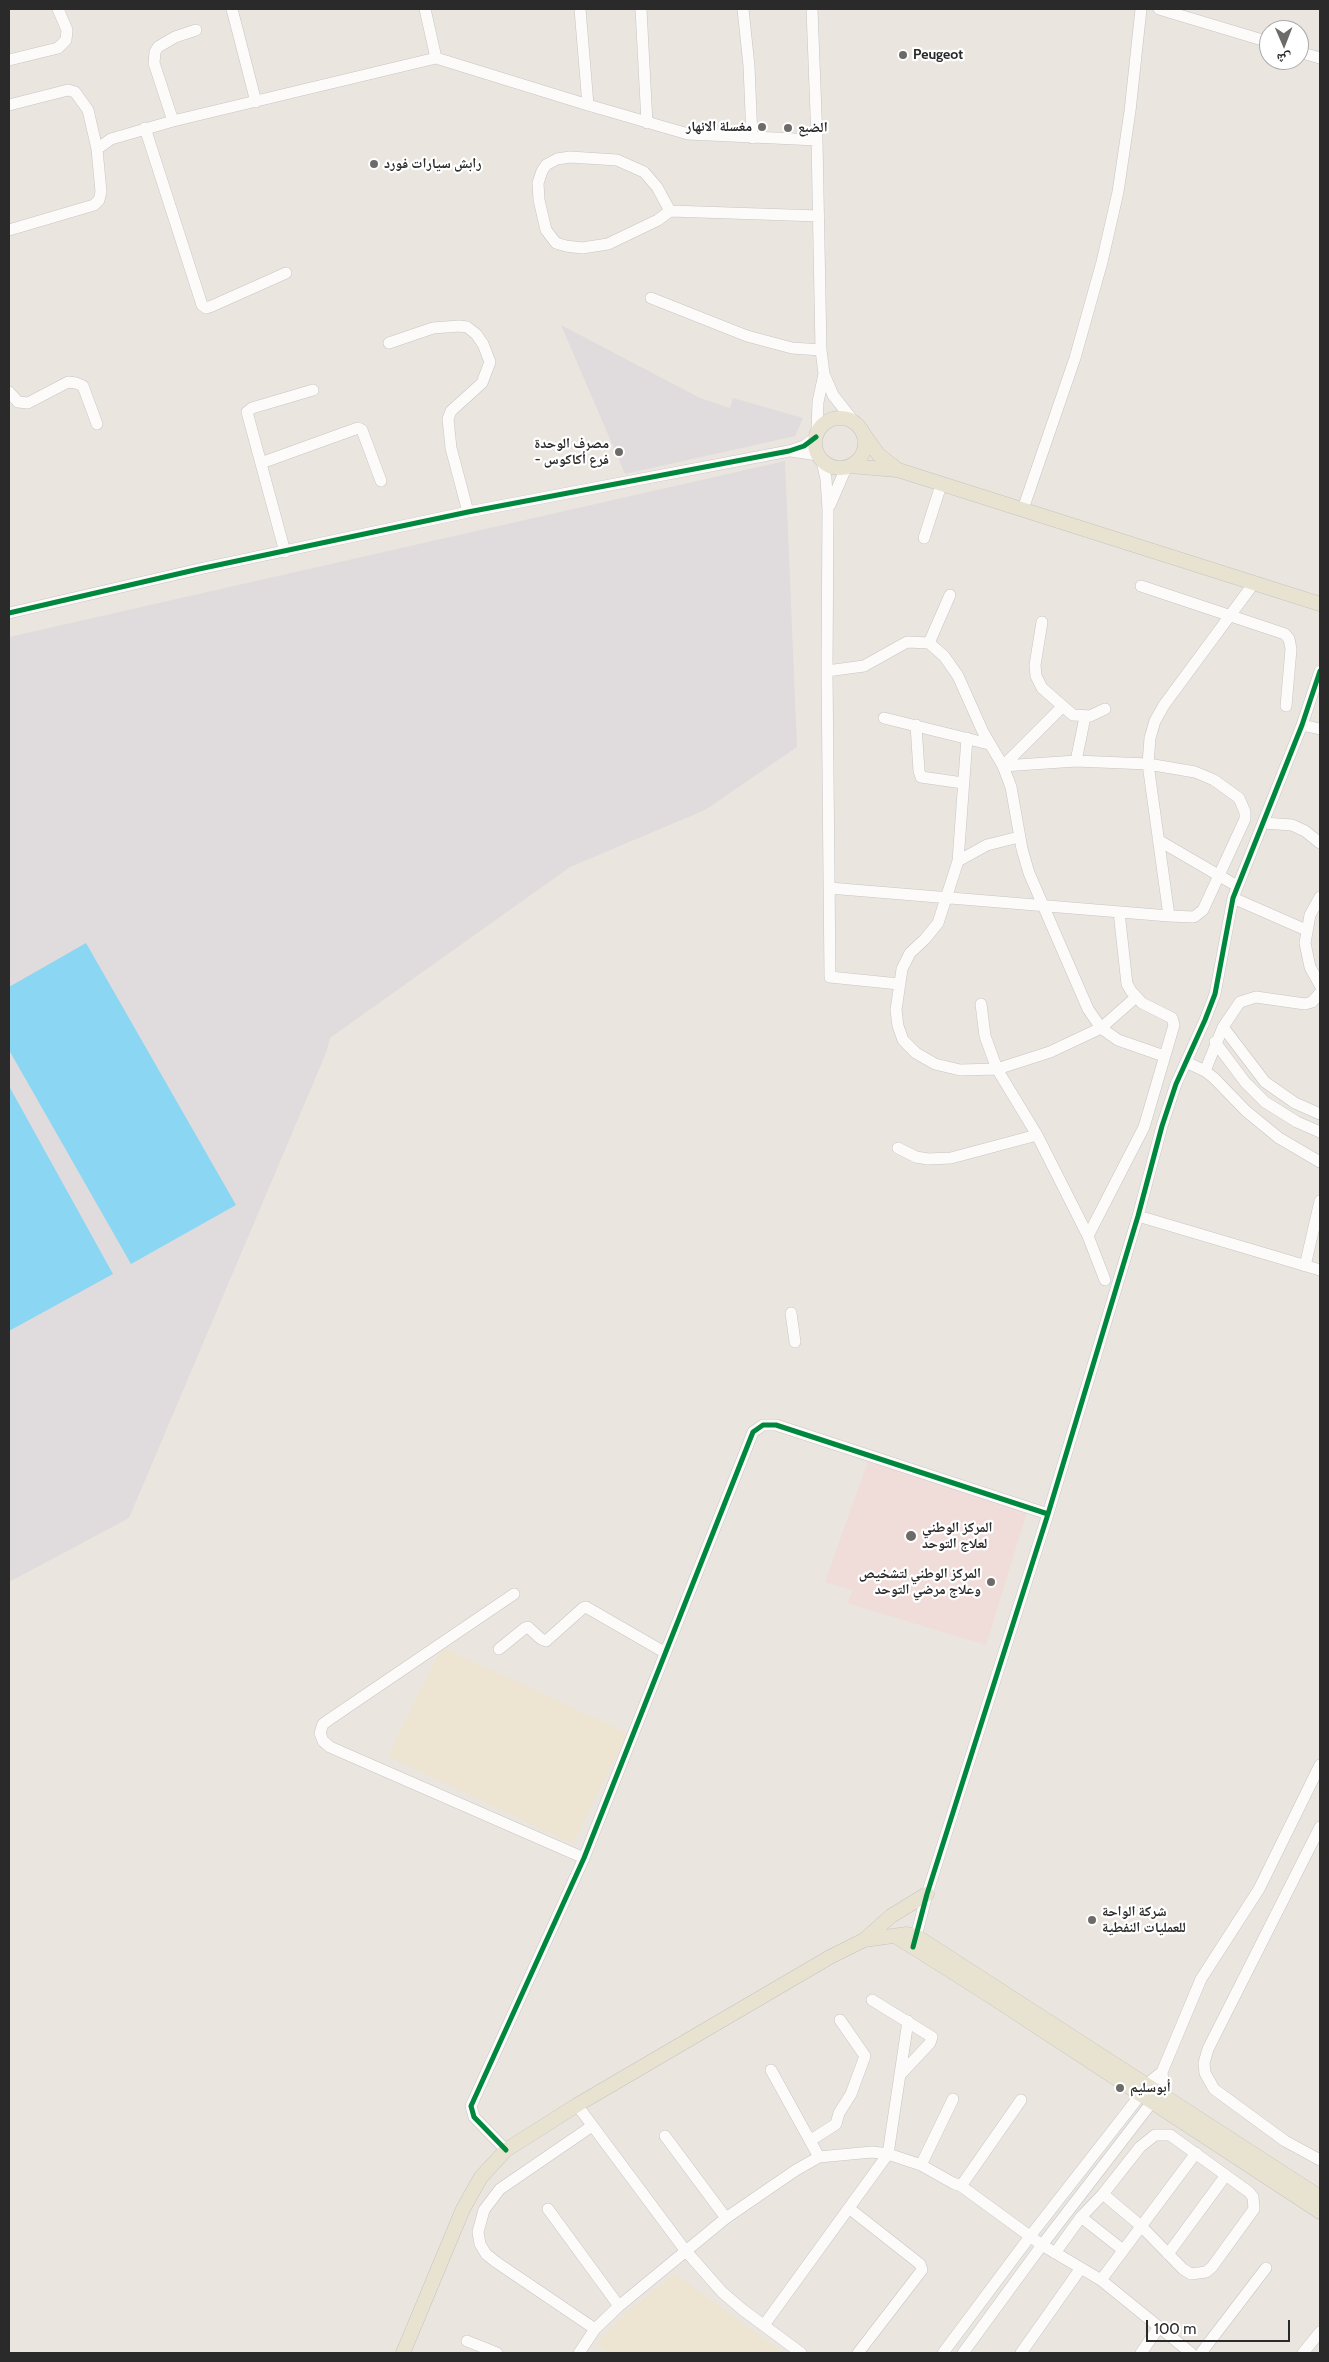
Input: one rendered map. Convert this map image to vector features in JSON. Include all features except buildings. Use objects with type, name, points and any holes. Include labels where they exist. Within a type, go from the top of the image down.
[{"type":"main road","points":[[898,470],[878,454],[854,422],[847,419],[833,419],[821,427],[816,435],[820,458],[833,467],[898,470],[1320,604]]},
{"type":"main road","points":[[848,467],[860,458],[864,452],[865,439],[863,433]]},
{"type":"main road","points":[[403,2353],[463,2209],[481,2177],[506,2150],[577,2105],[830,1957],[864,1940],[891,1916],[927,1894]]},
{"type":"main road","points":[[864,1940],[894,1936],[915,1941],[1151,2094],[1320,2197]]},
{"type":"main road","points":[[1151,2094],[1320,2212]]},
{"type":"street","points":[[9,60],[58,48],[66,40],[66,30],[58,9]]},
{"type":"street","points":[[232,9],[256,102]]},
{"type":"street","points":[[425,9],[436,58]]},
{"type":"street","points":[[580,9],[588,105]]},
{"type":"street","points":[[641,9],[647,123]]},
{"type":"street","points":[[743,9],[749,66],[752,138]]},
{"type":"street","points":[[812,9],[817,140],[821,350],[824,374],[833,395],[854,422]]},
{"type":"street","points":[[1023,509],[1075,358],[1102,262],[1118,192],[1130,111],[1141,9]]},
{"type":"street","points":[[1159,9],[1259,39]]},
{"type":"street","points":[[173,121],[154,63],[154,52],[158,47],[175,36],[196,30]]},
{"type":"street","points":[[97,149],[111,139],[145,128],[436,58],[688,134],[817,140]]},
{"type":"street","points":[[9,104],[68,90],[76,92],[88,110],[97,149],[101,192],[99,200],[94,205],[9,230]]},
{"type":"street","points":[[145,128],[202,304],[206,308],[212,306],[286,273]]},
{"type":"street","points":[[670,211],[657,187],[644,172],[617,160],[570,157],[557,159],[546,165],[538,183],[539,200],[546,230],[556,243],[582,248],[608,244],[670,211],[819,216]]},
{"type":"street","points":[[652,298],[747,336],[792,348],[821,350]]},
{"type":"street","points":[[389,343],[433,328],[459,326],[467,327],[484,344],[490,362],[482,383],[451,411],[448,420],[452,448],[468,512]]},
{"type":"street","points":[[9,613],[468,512],[789,451],[804,446],[816,435],[818,402],[824,374]]},
{"type":"street","points":[[9,392],[18,402],[28,403],[68,382],[76,383],[83,386],[97,424]]},
{"type":"street","points":[[285,552],[247,412],[252,408],[313,390]]},
{"type":"street","points":[[261,463],[358,428],[362,430],[380,482]]},
{"type":"street","points":[[789,451],[820,458],[826,479],[828,509],[826,671],[830,978],[899,984]]},
{"type":"street","points":[[828,509],[848,467]]},
{"type":"street","points":[[924,538],[941,485]]},
{"type":"street","points":[[1169,916],[1148,764],[1150,738],[1155,721],[1164,705],[1231,617],[1254,583]]},
{"type":"street","points":[[1141,586],[1279,632],[1289,639],[1291,649],[1286,706]]},
{"type":"street","points":[[929,643],[950,596]]},
{"type":"street","points":[[1042,622],[1035,665],[1036,676],[1042,688],[1073,715],[1085,717],[1095,715],[1104,709]]},
{"type":"street","points":[[826,671],[864,666],[907,642],[929,643],[944,656],[958,676],[989,744],[1002,766],[1016,803],[1019,837],[1024,860],[1042,906],[1088,1009],[1101,1028],[1124,1043],[1164,1056]]},
{"type":"street","points":[[915,1941],[927,1894],[1048,1514],[1138,1216],[1167,1112],[1215,994],[1233,898],[1302,725],[1320,671]]},
{"type":"street","points":[[1002,766],[1062,707]]},
{"type":"street","points":[[1076,761],[1085,717]]},
{"type":"street","points":[[884,718],[989,744]]},
{"type":"street","points":[[916,725],[921,777],[963,783]]},
{"type":"street","points":[[1302,725],[1320,729]]},
{"type":"street","points":[[967,738],[958,861],[947,898],[933,930],[905,960],[899,984],[896,1010],[898,1026],[903,1040],[916,1053],[935,1064],[960,1070],[997,1069],[1050,1052],[1101,1028],[1135,998]]},
{"type":"street","points":[[829,888],[1189,917],[1199,914],[1220,876],[1245,819],[1243,804],[1239,798],[1202,774],[1148,764],[1076,761],[1002,766]]},
{"type":"street","points":[[1264,823],[1292,825],[1319,837]]},
{"type":"street","points":[[958,861],[987,845],[1019,837]]},
{"type":"street","points":[[1158,840],[1237,886]]},
{"type":"street","points":[[1320,897],[1310,915],[1306,930],[1307,955],[1310,968],[1320,985]]},
{"type":"street","points":[[1233,898],[1306,930]]},
{"type":"street","points":[[1088,1236],[1144,1127],[1164,1056],[1174,1029],[1174,1021],[1135,998],[1127,984],[1119,912]]},
{"type":"street","points":[[1205,1071],[1215,1042],[1240,1002],[1256,997],[1305,1004],[1312,1002],[1320,993]]},
{"type":"street","points":[[981,1004],[985,1036],[997,1069],[1037,1135],[1088,1236],[1105,1280]]},
{"type":"street","points":[[1223,1027],[1256,1073],[1282,1095],[1320,1114]]},
{"type":"street","points":[[1215,1042],[1245,1082],[1265,1102],[1279,1112],[1320,1132]]},
{"type":"street","points":[[1186,1062],[1205,1071],[1246,1111],[1279,1138],[1320,1162]]},
{"type":"street","points":[[1245,1082],[1256,1073]]},
{"type":"street","points":[[898,1148],[928,1159],[951,1158],[1037,1135]]},
{"type":"street","points":[[1305,1266],[1320,1201]]},
{"type":"street","points":[[1138,1216],[1320,1270]]},
{"type":"street","points":[[791,1313],[795,1342]]},
{"type":"street","points":[[506,2150],[474,2117],[471,2106],[584,1858],[750,1438],[758,1428],[763,1425],[776,1425],[1048,1514]]},
{"type":"street","points":[[514,1594],[323,1724],[320,1733],[323,1741],[330,1747],[584,1858]]},
{"type":"street","points":[[499,1649],[528,1627],[542,1639],[546,1640],[582,1608],[586,1607],[664,1652]]},
{"type":"street","points":[[942,2353],[1031,2235],[1163,2082],[1162,2072],[1201,1979],[1260,1889],[1320,1765]]},
{"type":"street","points":[[1320,1827],[1222,2022],[1204,2063],[1205,2073],[1214,2089],[1284,2141],[1320,2160]]},
{"type":"street","points":[[872,2000],[929,2034],[932,2040],[900,2075]]},
{"type":"street","points":[[811,2140],[836,2124],[839,2113],[850,2094],[865,2056],[840,2020]]},
{"type":"street","points":[[764,2325],[850,2209],[888,2154],[908,2021]]},
{"type":"street","points":[[772,2070],[819,2157]]},
{"type":"street","points":[[963,2353],[1151,2094]]},
{"type":"street","points":[[921,2165],[953,2099]]},
{"type":"street","points":[[962,2186],[1021,2100]]},
{"type":"street","points":[[577,2105],[685,2250],[722,2292],[801,2353]]},
{"type":"street","points":[[592,2126],[500,2188],[484,2210],[479,2220],[478,2232],[483,2249],[496,2262],[595,2329]]},
{"type":"street","points":[[1055,2253],[1081,2217],[1103,2194],[1140,2147],[1155,2135],[1170,2135],[1226,2175],[1253,2197],[1254,2209],[1252,2215],[1206,2272],[1191,2274],[1168,2254],[1141,2226],[1103,2194]]},
{"type":"street","points":[[665,2136],[726,2218]]},
{"type":"street","points":[[579,2353],[595,2329],[619,2306],[726,2218],[819,2157],[858,2153],[888,2154],[921,2165],[962,2186],[1031,2235],[1042,2245],[1101,2280],[1191,2353]]},
{"type":"street","points":[[1101,2280],[1196,2154]]},
{"type":"street","points":[[1168,2254],[1226,2175]]},
{"type":"street","points":[[548,2209],[619,2306]]},
{"type":"street","points":[[850,2209],[920,2264],[922,2270],[858,2353]]},
{"type":"street","points":[[1081,2217],[1123,2250]]},
{"type":"street","points":[[1021,2353],[1081,2268]]},
{"type":"street","points":[[1201,2353],[1266,2268]]},
{"type":"street","points":[[1141,2353],[1159,2327]]},
{"type":"street","points":[[1307,2352],[1320,2332]]},
{"type":"street","points":[[466,2341],[496,2353]]},
{"type":"shaded area","points":[[561,325],[700,398],[730,408],[733,398],[803,418],[795,436],[625,474]]},
{"type":"shaded area","points":[[785,461],[797,747],[705,810],[570,867],[330,1038],[326,1053],[129,1518],[9,1582],[9,637]]},
{"type":"shaded area","points":[[868,1461],[1029,1505],[986,1645],[847,1603],[853,1590],[825,1582]]},
{"type":"shaded area","points":[[442,1647],[627,1733],[573,1844],[388,1756]]},
{"type":"shaded area","points":[[675,2274],[783,2353],[608,2353],[596,2344],[629,2310]]},
{"type":"water","points":[[86,943],[236,1205],[131,1264],[9,1050],[9,987]]},
{"type":"water","points":[[9,1086],[113,1274],[9,1331]]},
{"type":"cycle path","points":[[9,613],[199,569],[468,512],[789,451],[804,446],[816,437]]},
{"type":"cycle path","points":[[913,1947],[927,1894],[1048,1514],[1138,1216],[1162,1126],[1176,1084],[1215,994],[1233,898],[1302,725],[1320,671]]},
{"type":"cycle path","points":[[506,2150],[474,2117],[471,2106],[584,1858],[753,1432],[763,1425],[776,1425],[1048,1514]]},
{"type":"place","name":"Peugeot","points":[[903,55]]},
{"type":"place","name":"مغسلة الانهار","points":[[762,127]]},
{"type":"place","name":"الضبع","points":[[788,128]]},
{"type":"place","name":"رابش سيارات فورد","points":[[374,164]]},
{"type":"place","name":"مصرف الوحدة - فرع أكاكوس","points":[[619,452]]},
{"type":"place","name":"المركز الوطني لعلاج التوحد","points":[[911,1536]]},
{"type":"place","name":"المركز الوطني لتشخيص وعلاج مرضي التوحد","points":[[991,1582]]},
{"type":"place","name":"شركة الواحة للعمليات النفطية","points":[[1092,1920]]},
{"type":"place","name":"أبوسليم","points":[[1120,2088]]}]
